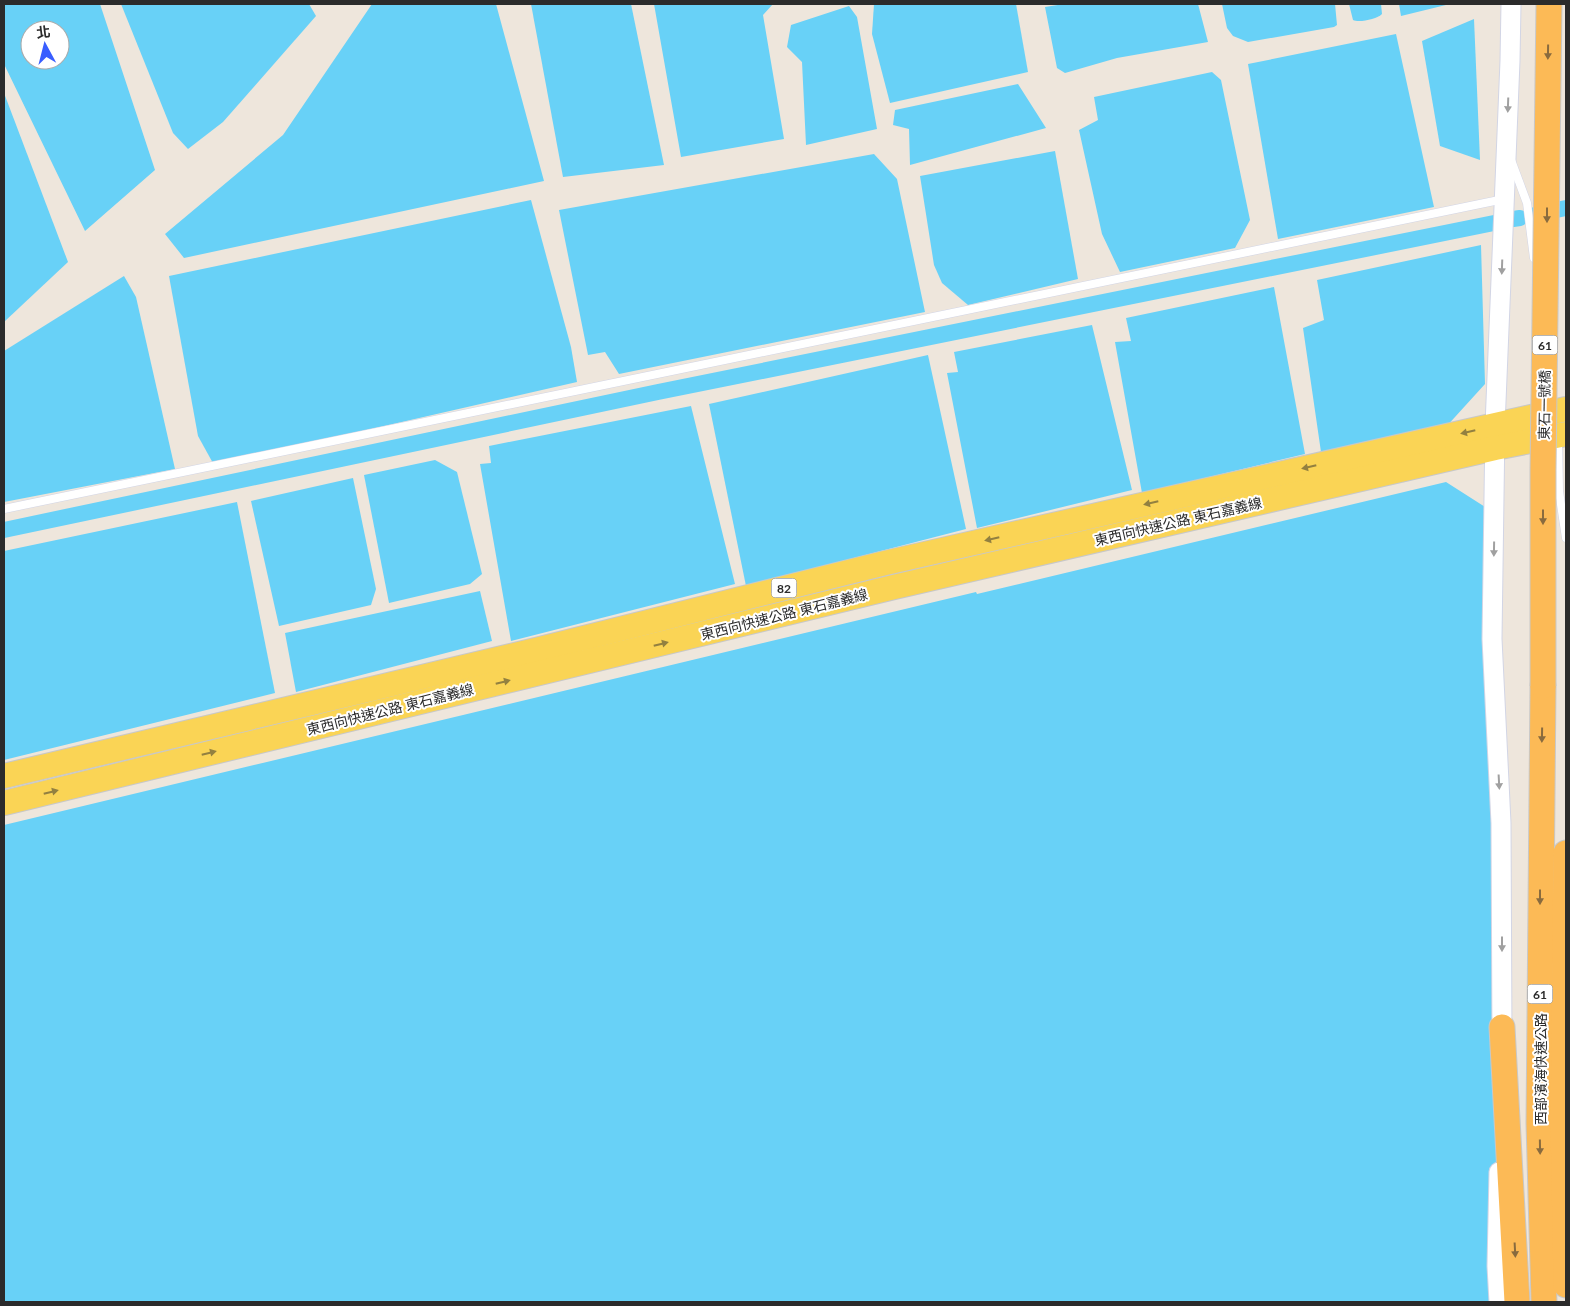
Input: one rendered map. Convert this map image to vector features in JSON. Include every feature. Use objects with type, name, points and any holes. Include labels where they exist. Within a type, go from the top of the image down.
[{"type":"highway","name":"東石一號橋","points":[[1543,686],[1543,471],[1549,4]]},
{"type":"highway","name":"西部濱海快速公路","points":[[1543,686],[1539,1123],[1544,1302]]},
{"type":"highway","name":"西部濱海快速公路","points":[[1566,853],[1564,1126],[1566,1285]]},
{"type":"highway","points":[[1502,1027],[1517,1302]]},
{"type":"main road","name":"東西向快速公路 東石嘉義線","points":[[4,803],[884,590],[1557,422]]},
{"type":"main road","name":"東西向快速公路 東石嘉義線","points":[[4,776],[526,652],[885,563],[1495,437]]},
{"type":"street","points":[[1499,1302],[1497,1266],[1502,1027],[1501,823],[1492,639],[1495,437],[1511,4]]},
{"type":"lane","points":[[1507,147],[1526,203],[1536,266]]},
{"type":"lane","points":[[4,509],[1504,199]]},
{"type":"lane","points":[[1537,275],[1557,422],[1559,491],[1566,538]]},
{"type":"water","points":[[4,4],[100,4],[155,170],[85,231],[4,64]]},
{"type":"water","points":[[121,4],[309,4],[316,16],[223,122],[188,149],[173,133]]},
{"type":"water","points":[[372,4],[496,4],[544,181],[184,258],[165,234],[283,135]]},
{"type":"water","points":[[531,4],[631,4],[664,165],[563,177]]},
{"type":"water","points":[[654,4],[773,4],[763,15],[784,139],[681,157]]},
{"type":"water","points":[[874,4],[1016,4],[1028,72],[890,103],[872,34]]},
{"type":"water","points":[[1064,4],[1198,4],[1208,42],[1117,58],[1065,73],[1057,68],[1045,7]]},
{"type":"water","points":[[1222,4],[1335,4],[1337,25],[1248,42],[1233,36],[1227,28]]},
{"type":"water","points":[[1349,4],[1381,4],[1382,14],[1368,20],[1353,20]]},
{"type":"water","points":[[1399,4],[1450,4],[1401,16]]},
{"type":"water","points":[[849,6],[857,17],[877,129],[806,145],[802,62],[787,47],[791,25]]},
{"type":"water","points":[[1474,19],[1480,160],[1440,146],[1422,41]]},
{"type":"water","points":[[1396,34],[1434,207],[1278,239],[1248,64]]},
{"type":"water","points":[[1212,72],[1221,80],[1250,220],[1235,248],[1120,272],[1102,234],[1079,130],[1098,120],[1094,97]]},
{"type":"water","points":[[1018,84],[1046,128],[910,165],[909,129],[893,125],[895,110]]},
{"type":"water","points":[[4,93],[68,262],[4,322]]},
{"type":"water","points":[[1055,151],[1078,279],[968,305],[942,283],[934,265],[920,176]]},
{"type":"water","points":[[874,154],[897,179],[925,312],[619,374],[605,352],[588,355],[559,210]]},
{"type":"water","points":[[531,200],[571,347],[577,382],[214,465],[198,436],[169,276]]},
{"type":"water","points":[[1481,245],[1485,384],[1445,428],[1321,452],[1303,328],[1324,320],[1317,280]]},
{"type":"water","points":[[124,276],[136,297],[175,469],[4,502],[4,351]]},
{"type":"water","points":[[1274,287],[1305,454],[1142,493],[1115,342],[1131,341],[1126,318]]},
{"type":"water","points":[[1092,325],[1132,490],[977,528],[947,373],[958,372],[954,352]]},
{"type":"water","points":[[928,355],[966,529],[746,586],[709,404]]},
{"type":"water","points":[[691,406],[735,584],[511,641],[480,464],[491,463],[489,446]]},
{"type":"water","points":[[435,460],[457,472],[482,574],[470,584],[389,603],[364,475]]},
{"type":"water","points":[[353,478],[376,589],[371,605],[279,626],[251,501]]},
{"type":"water","points":[[1446,482],[1493,512],[1498,1302],[4,1302],[4,825],[976,592],[977,594]]},
{"type":"water","points":[[237,502],[275,693],[4,760],[4,551]]},
{"type":"water","points":[[480,591],[492,641],[296,692],[285,633]]},
{"type":"waterway","points":[[1537,214],[1566,208]]},
{"type":"waterway","points":[[1513,219],[1520,218]]},
{"type":"waterway","points":[[4,530],[658,392],[1494,223]]}]
